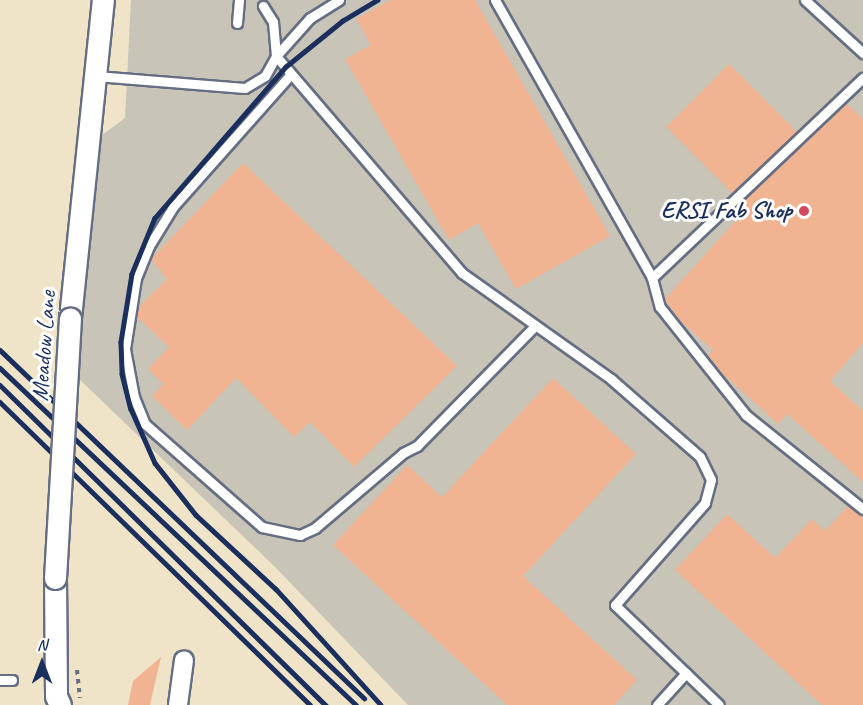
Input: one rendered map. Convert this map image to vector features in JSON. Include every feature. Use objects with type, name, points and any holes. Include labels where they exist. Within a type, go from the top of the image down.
[{"type":"street","name":"Meadow Lane","points":[[55,702],[55,578],[70,318],[103,0]]},
{"type":"street","points":[[178,705],[184,660]]},
{"type":"lane","points":[[237,23],[239,0]]},
{"type":"lane","points":[[96,76],[245,88],[265,75],[276,56],[310,18],[339,0]]},
{"type":"lane","points":[[495,0],[652,278],[660,307],[725,392],[746,415],[863,509]]},
{"type":"lane","points":[[805,0],[863,54]]},
{"type":"lane","points":[[263,6],[273,22],[276,56],[462,273],[611,379],[700,457],[711,480],[705,503],[615,605],[719,705]]},
{"type":"lane","points":[[291,74],[173,207],[149,246],[136,278],[125,349],[134,397],[145,424],[262,527],[300,535],[315,528],[403,453],[417,446],[535,326]]},
{"type":"lane","points":[[652,278],[863,78]]},
{"type":"lane","points":[[657,705],[686,674]]},
{"type":"lane","points":[[0,680],[12,680]]},
{"type":"shaded area","points":[[131,0],[863,0],[863,705],[408,705],[275,567],[77,377],[98,138],[125,118]]},
{"type":"building","points":[[390,0],[475,0],[610,236],[516,289],[478,223],[449,240],[345,59],[371,45],[356,19]]},
{"type":"building","points":[[729,64],[797,132],[734,195],[666,127]]},
{"type":"building","name":"ERSI Fab Shop","points":[[846,103],[863,119],[863,343],[830,381],[863,411],[863,482],[787,414],[778,424],[721,372],[708,356],[713,350],[678,319],[665,299],[747,208],[741,202]]},
{"type":"building","points":[[243,163],[457,366],[354,467],[310,422],[294,437],[236,378],[187,430],[152,396],[163,384],[148,369],[169,347],[137,317],[138,308],[167,279],[151,259]]},
{"type":"building","points":[[553,378],[636,454],[523,576],[637,680],[614,705],[507,705],[333,545],[407,465],[442,497]]},
{"type":"building","points":[[848,506],[863,516],[863,705],[822,705],[675,570],[727,514],[775,558],[812,519],[825,531]]},
{"type":"building","points":[[161,657],[150,705],[128,705],[133,681]]},
{"type":"railway","points":[[378,0],[343,21],[286,67],[155,218],[132,274],[121,342],[122,374],[131,409],[155,463],[196,515],[276,589],[381,705]]},
{"type":"railway","points":[[0,350],[364,698]]},
{"type":"railway","points":[[0,368],[356,705]]},
{"type":"railway","points":[[0,385],[326,705]]},
{"type":"railway","points":[[0,402],[310,705]]},
{"type":"place","name":"ERSI Fab Shop","points":[[804,211]]}]
